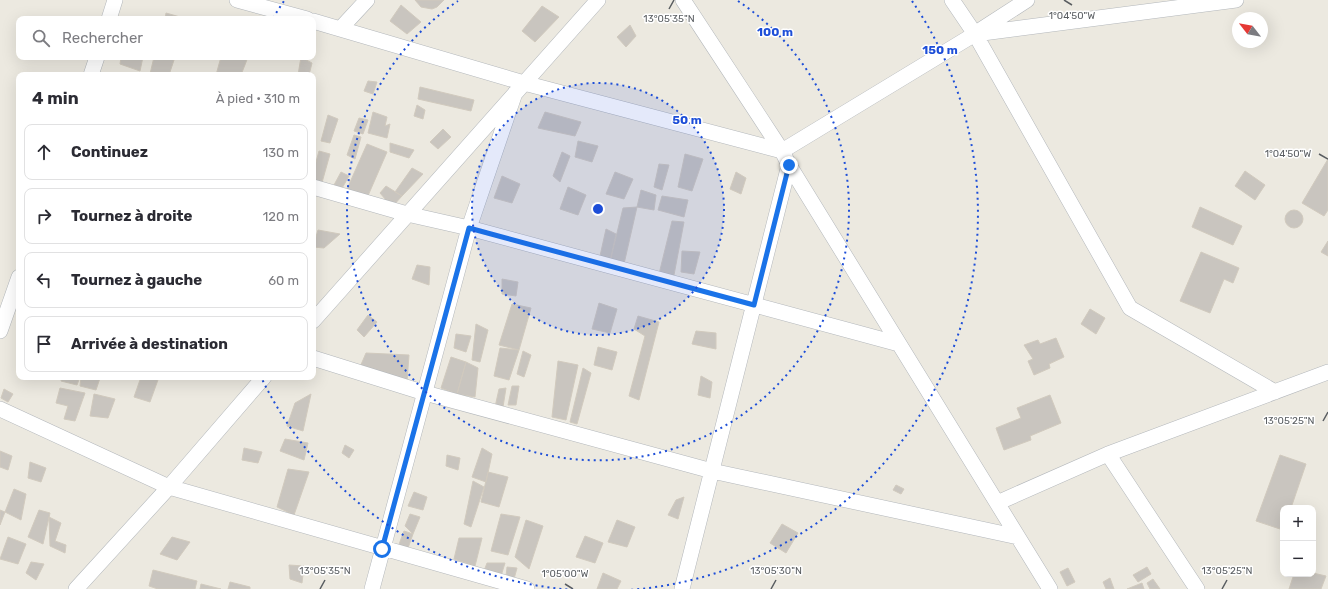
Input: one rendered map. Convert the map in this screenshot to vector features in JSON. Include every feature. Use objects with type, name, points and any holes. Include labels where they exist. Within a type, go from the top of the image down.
[{"type":"street","points":[[110,16],[115,0]]},
{"type":"street","points":[[237,0],[296,16]]},
{"type":"street","points":[[341,28],[367,0]]},
{"type":"street","points":[[316,318],[598,0]]},
{"type":"street","points":[[683,0],[782,151],[789,165],[1050,589]]},
{"type":"street","points":[[952,0],[975,34],[1130,308],[1275,392]]},
{"type":"street","points":[[316,22],[341,28],[519,88],[782,151],[975,34],[1027,0]]},
{"type":"street","points":[[975,34],[1236,0]]},
{"type":"street","points":[[92,72],[96,60]]},
{"type":"street","points":[[372,589],[469,228],[519,88]]},
{"type":"street","points":[[682,589],[789,165]]},
{"type":"street","points":[[316,188],[407,214],[469,228],[899,344]]},
{"type":"street","points":[[0,331],[16,286]]},
{"type":"street","points":[[316,359],[425,392],[712,471],[1018,537]]},
{"type":"street","points":[[997,503],[1108,454],[1328,372]]},
{"type":"street","points":[[76,589],[169,487],[261,380]]},
{"type":"street","points":[[0,409],[169,487],[382,549],[527,589]]},
{"type":"street","points":[[1108,454],[1197,589]]},
{"type":"building","points":[[415,0],[444,0],[437,7],[432,9],[421,7]]},
{"type":"building","points":[[401,5],[421,22],[407,34],[390,21]]},
{"type":"building","points":[[542,6],[559,17],[535,42],[522,31]]},
{"type":"building","points":[[166,13],[176,16],[166,16]]},
{"type":"building","points":[[630,25],[636,36],[626,47],[617,37]]},
{"type":"building","points":[[121,60],[142,60],[140,71],[120,64]]},
{"type":"building","points":[[153,60],[174,60],[170,72],[150,72]]},
{"type":"building","points":[[220,60],[247,60],[242,72],[217,72]]},
{"type":"building","points":[[300,60],[306,60],[312,63],[310,72],[298,72]]},
{"type":"building","points":[[368,81],[377,82],[373,94],[364,91]]},
{"type":"building","points":[[420,87],[474,100],[471,111],[418,99]]},
{"type":"building","points":[[417,105],[425,110],[423,119],[414,116]]},
{"type":"building","points":[[373,112],[387,117],[385,126],[390,124],[387,138],[368,133]]},
{"type":"building","points":[[545,112],[581,122],[575,136],[538,128]]},
{"type":"building","points":[[328,115],[338,119],[330,143],[321,141]]},
{"type":"building","points":[[359,118],[368,120],[363,134],[354,131]]},
{"type":"building","points":[[443,129],[451,137],[438,149],[430,142]]},
{"type":"building","points":[[354,135],[361,137],[355,159],[347,155]]},
{"type":"building","points":[[578,141],[598,146],[592,162],[575,157]]},
{"type":"building","points":[[390,143],[414,150],[409,158],[390,152]]},
{"type":"building","points":[[367,144],[387,152],[367,198],[347,189]]},
{"type":"building","points":[[319,151],[330,154],[321,186],[316,183],[316,162]]},
{"type":"building","points":[[562,152],[570,156],[560,182],[553,176]]},
{"type":"building","points":[[685,154],[703,159],[692,191],[678,187]]},
{"type":"building","points":[[1328,159],[1328,210],[1324,216],[1302,203]]},
{"type":"building","points":[[659,164],[669,165],[662,190],[654,187]]},
{"type":"building","points":[[412,168],[423,174],[402,196],[395,192]]},
{"type":"building","points":[[1245,171],[1265,185],[1255,200],[1235,186]]},
{"type":"building","points":[[341,172],[349,176],[341,190],[334,185]]},
{"type":"building","points":[[615,172],[633,179],[624,199],[606,194]]},
{"type":"building","points":[[736,172],[746,178],[741,194],[730,189]]},
{"type":"building","points":[[502,176],[520,184],[512,203],[494,198]]},
{"type":"building","points":[[386,186],[402,196],[392,207],[380,193]]},
{"type":"building","points":[[568,187],[586,195],[578,215],[560,209]]},
{"type":"building","points":[[641,190],[656,195],[654,210],[637,207]]},
{"type":"building","points":[[662,196],[688,200],[684,217],[658,210]]},
{"type":"building","points":[[637,207],[624,264],[610,262],[623,208]]},
{"type":"building","points":[[1200,207],[1242,226],[1233,245],[1192,227]]},
{"type":"building","points":[[1294,210],[1300,213],[1303,219],[1300,225],[1294,228],[1288,225],[1285,219],[1288,213]]},
{"type":"building","points":[[672,221],[684,222],[674,275],[659,274]]},
{"type":"building","points":[[606,229],[616,234],[610,262],[600,256]]},
{"type":"building","points":[[318,230],[340,234],[324,248],[316,247],[316,237]]},
{"type":"building","points":[[1328,241],[1328,256],[1321,252]]},
{"type":"building","points":[[682,251],[700,252],[694,274],[681,272]]},
{"type":"building","points":[[1201,252],[1239,268],[1233,283],[1224,279],[1210,313],[1180,301]]},
{"type":"building","points":[[417,265],[430,267],[429,285],[412,279]]},
{"type":"building","points":[[502,279],[518,282],[516,296],[502,294]]},
{"type":"building","points":[[599,303],[617,309],[610,333],[592,329]]},
{"type":"building","points":[[512,304],[531,308],[519,350],[499,345]]},
{"type":"building","points":[[1090,309],[1105,318],[1096,334],[1081,324]]},
{"type":"building","points":[[368,315],[377,322],[364,337],[357,330]]},
{"type":"building","points":[[638,316],[659,322],[639,400],[629,396],[645,336],[634,329]]},
{"type":"building","points":[[476,324],[488,330],[480,362],[472,360]]},
{"type":"building","points":[[696,331],[716,333],[716,349],[692,344]]},
{"type":"building","points":[[456,334],[471,336],[466,352],[454,348]]},
{"type":"building","points":[[1056,338],[1064,357],[1049,364],[1050,368],[1034,375],[1028,361],[1033,359],[1024,345],[1038,340],[1040,344]]},
{"type":"building","points":[[598,347],[617,352],[612,370],[594,365]]},
{"type":"building","points":[[500,348],[519,350],[509,380],[494,376]]},
{"type":"building","points":[[523,351],[531,355],[524,377],[517,374]]},
{"type":"building","points":[[366,353],[409,355],[407,382],[360,367]]},
{"type":"building","points":[[451,357],[466,362],[457,394],[441,388]]},
{"type":"building","points":[[558,361],[578,365],[566,420],[552,417]]},
{"type":"building","points":[[466,362],[478,368],[475,397],[457,394]]},
{"type":"building","points":[[583,368],[591,373],[577,424],[570,422]]},
{"type":"building","points":[[701,376],[712,382],[710,398],[698,395]]},
{"type":"building","points":[[61,380],[79,380],[77,385]]},
{"type":"building","points":[[81,380],[99,380],[96,390],[80,386]]},
{"type":"building","points":[[140,380],[158,380],[150,402],[134,397]]},
{"type":"building","points":[[512,386],[519,386],[516,405],[508,405]]},
{"type":"building","points":[[60,388],[85,393],[75,421],[64,419],[68,406],[56,403]]},
{"type":"building","points":[[506,388],[503,407],[495,407],[499,389]]},
{"type":"building","points":[[4,389],[13,394],[8,402],[1,398]]},
{"type":"building","points":[[94,394],[115,399],[108,418],[90,416]]},
{"type":"building","points":[[311,394],[303,431],[287,426],[295,403]]},
{"type":"building","points":[[1050,395],[1061,423],[1030,436],[1031,440],[1004,450],[996,428],[1021,418],[1017,408]]},
{"type":"building","points":[[285,439],[308,443],[304,460],[280,451]]},
{"type":"building","points":[[345,445],[354,450],[349,458],[342,453]]},
{"type":"building","points":[[244,448],[262,452],[258,463],[242,460]]},
{"type":"building","points":[[482,448],[492,454],[486,482],[472,477]]},
{"type":"building","points":[[0,451],[12,456],[8,470],[0,467]]},
{"type":"building","points":[[447,455],[460,458],[458,470],[446,466]]},
{"type":"building","points":[[1280,455],[1306,464],[1292,505],[1280,505],[1280,529],[1256,521]]},
{"type":"building","points":[[30,462],[46,468],[41,482],[28,478]]},
{"type":"building","points":[[288,469],[309,472],[294,515],[277,507]]},
{"type":"building","points":[[488,472],[508,477],[499,507],[481,502]]},
{"type":"building","points":[[473,481],[484,487],[471,527],[464,524]]},
{"type":"building","points":[[896,485],[904,489],[901,494],[893,490]]},
{"type":"building","points":[[14,489],[26,494],[21,520],[5,512]]},
{"type":"building","points":[[414,492],[427,497],[423,510],[408,506]]},
{"type":"building","points":[[684,497],[678,519],[668,515],[676,500]]},
{"type":"building","points":[[0,510],[5,512],[0,525]]},
{"type":"building","points":[[39,510],[50,513],[43,544],[28,537]]},
{"type":"building","points":[[410,514],[420,517],[413,534],[405,526]]},
{"type":"building","points":[[501,514],[520,517],[508,555],[491,551]]},
{"type":"building","points":[[49,517],[61,523],[55,541],[66,545],[65,553],[50,546]]},
{"type":"building","points":[[526,520],[543,526],[529,569],[515,557]]},
{"type":"building","points":[[617,520],[635,527],[627,547],[608,542]]},
{"type":"building","points":[[782,524],[798,533],[786,553],[770,543]]},
{"type":"building","points":[[404,531],[413,534],[407,551],[398,547]]},
{"type":"building","points":[[585,536],[603,543],[595,563],[576,557]]},
{"type":"building","points":[[8,537],[26,544],[18,564],[0,559]]},
{"type":"building","points":[[172,537],[190,542],[177,560],[160,554]]},
{"type":"building","points":[[459,538],[482,538],[475,566],[454,559]]},
{"type":"building","points":[[31,562],[44,564],[36,580],[26,573]]},
{"type":"building","points":[[487,563],[505,563],[501,576],[484,571]]},
{"type":"building","points":[[289,565],[304,566],[302,583],[290,579]]},
{"type":"building","points":[[507,567],[517,568],[514,579],[506,577]]},
{"type":"building","points":[[1147,567],[1151,574],[1138,582],[1133,575]]},
{"type":"building","points":[[1068,568],[1075,582],[1067,586],[1060,572]]},
{"type":"building","points":[[153,570],[197,581],[195,589],[158,589],[149,586]]},
{"type":"building","points":[[603,573],[621,581],[617,589],[597,589]]},
{"type":"building","points":[[1316,574],[1326,576],[1321,589],[1289,589],[1293,577],[1316,577]]},
{"type":"building","points":[[1110,578],[1114,589],[1106,589],[1103,582]]},
{"type":"building","points":[[1153,579],[1160,589],[1150,589],[1147,583]]},
{"type":"building","points":[[230,582],[250,587],[250,589],[228,589]]},
{"type":"building","points":[[1142,583],[1144,589],[1127,589]]},
{"type":"building","points":[[201,584],[221,589],[200,589]]},
{"type":"route","points":[[382,549],[469,228],[754,305],[789,165]]}]
